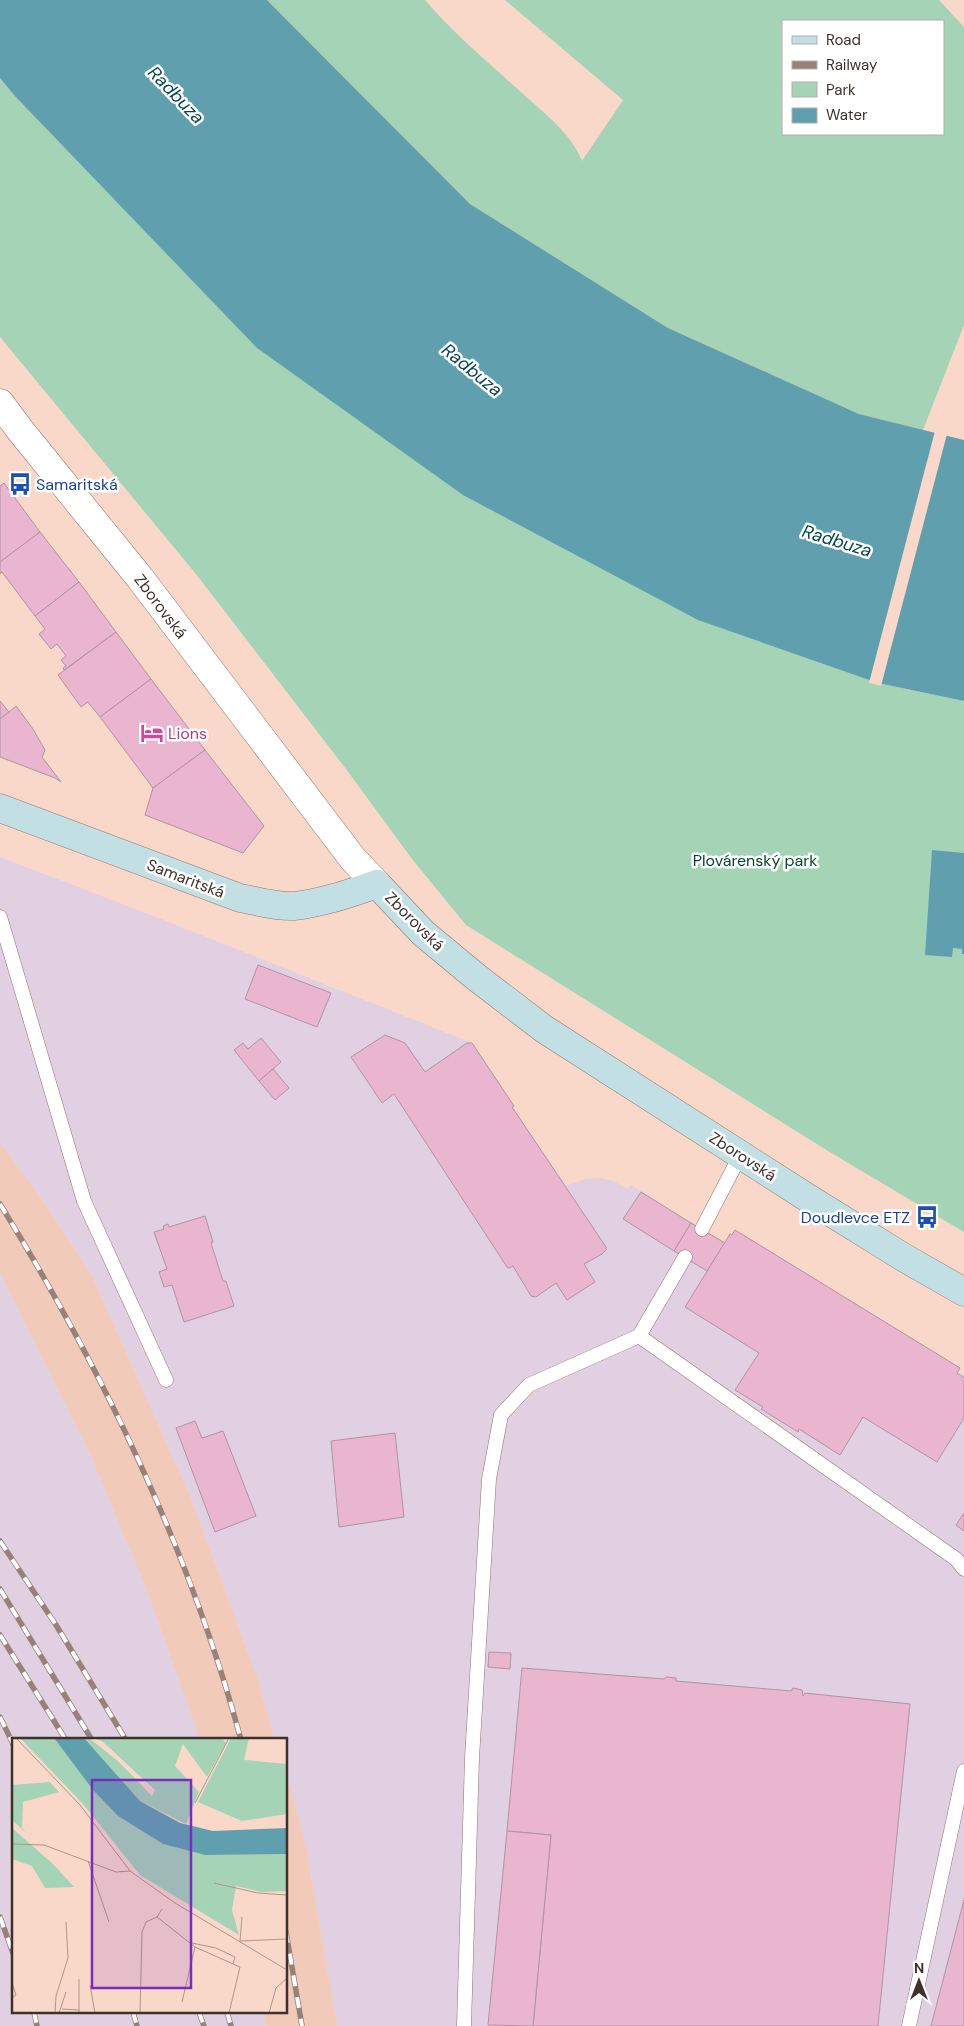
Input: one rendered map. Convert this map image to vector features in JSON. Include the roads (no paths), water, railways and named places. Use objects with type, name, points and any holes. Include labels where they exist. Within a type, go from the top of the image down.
[{"type":"main road","name":"Samaritská","points":[[0,808],[240,898],[293,906],[332,899],[377,884]]},
{"type":"main road","name":"Zborovská","points":[[377,884],[423,933],[544,1030],[903,1257],[964,1292]]},
{"type":"street","name":"Zborovská","points":[[0,403],[140,578],[353,859],[377,884]]},
{"type":"lane","points":[[0,918],[84,1202],[166,1380]]},
{"type":"lane","points":[[702,1229],[741,1154]]},
{"type":"lane","points":[[464,2026],[472,1758],[489,1479],[501,1415],[529,1385],[639,1336],[684,1258]]},
{"type":"lane","points":[[639,1336],[956,1559],[964,1569]]},
{"type":"lane","points":[[909,2026],[964,1771]]},
{"type":"water","name":"Radbuza","points":[[0,0],[267,0],[470,204],[668,328],[859,414],[964,440],[964,701],[878,683],[698,620],[463,495],[257,348],[14,95],[0,78]]},
{"type":"water","points":[[932,850],[964,853],[964,954],[962,954],[962,949],[953,948],[952,957],[925,955]]},
{"type":"railway","points":[[0,1204],[74,1331],[140,1463],[196,1600],[220,1669],[240,1738]]},
{"type":"railway","points":[[0,1541],[56,1625],[125,1738]]},
{"type":"railway","points":[[0,1589],[91,1738]]},
{"type":"railway","points":[[0,1635],[65,1738]]},
{"type":"railway","points":[[0,1717],[12,1742]]},
{"type":"railway","points":[[0,1917],[12,1950]]},
{"type":"railway","points":[[288,1944],[302,2026]]},
{"type":"railway","points":[[34,2014],[37,2026]]},
{"type":"railway","points":[[134,2014],[137,2026]]},
{"type":"railway","points":[[200,2014],[204,2026]]},
{"type":"railway","points":[[228,2014],[231,2026]]},
{"type":"place","name":"Samaritská","points":[[20,484]]},
{"type":"place","name":"Lions","points":[[152,733]]},
{"type":"place","name":"Doudlevce ETZ","points":[[927,1217]]},
{"type":"park label","name":"Plovárenský park","points":[[755,860]]}]
